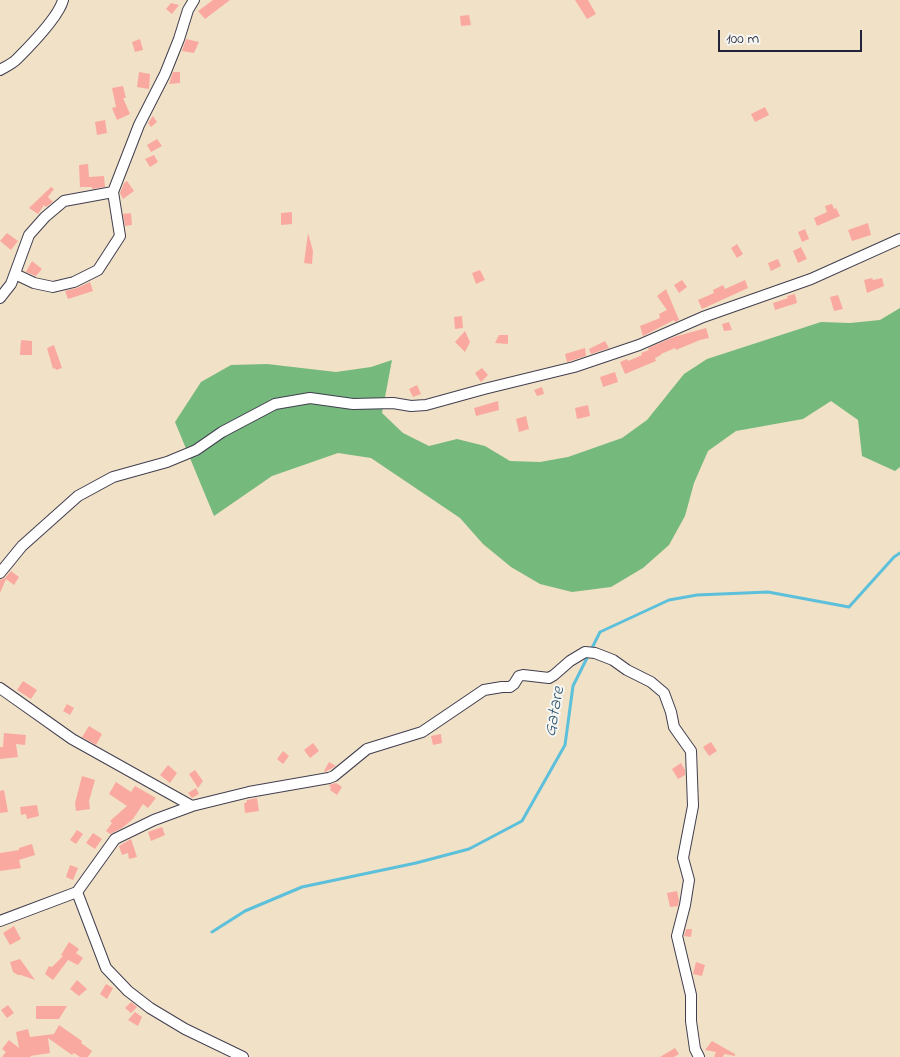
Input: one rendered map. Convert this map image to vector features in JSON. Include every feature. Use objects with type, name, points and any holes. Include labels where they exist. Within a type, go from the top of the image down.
[{"type":"street","points":[[0,70],[16,60],[45,28],[61,7],[63,0]]},
{"type":"street","points":[[15,274],[34,283],[53,287],[74,282],[98,270],[120,236],[112,192],[138,125],[165,74],[188,10],[194,0]]},
{"type":"street","points":[[0,298],[11,284],[29,235],[44,217],[64,201],[112,192]]},
{"type":"street","points":[[0,573],[22,546],[78,496],[113,478],[167,462],[196,450],[222,432],[275,404],[310,398],[352,404],[394,403],[411,406],[426,405],[574,367],[638,344],[703,316],[811,279],[900,239]]},
{"type":"street","points":[[0,921],[77,892],[115,839],[154,820],[192,806],[249,792],[334,776],[367,750],[422,732],[484,690],[510,687],[522,675],[549,678],[570,660],[585,652],[596,653],[613,660],[627,670],[651,682],[664,693],[672,712],[674,727],[691,750],[692,806],[683,858],[689,880],[677,936],[691,995],[690,1021],[694,1049],[700,1057]]},
{"type":"street","points":[[0,688],[72,738],[192,806]]},
{"type":"street","points":[[77,892],[106,968],[128,991],[150,1008],[185,1030],[243,1057]]},
{"type":"green space","points":[[900,308],[900,467],[895,471],[862,456],[858,420],[831,401],[803,419],[736,431],[708,451],[694,483],[685,516],[669,545],[643,568],[611,587],[572,592],[540,584],[511,567],[483,544],[460,518],[371,458],[338,453],[272,476],[214,516],[175,422],[201,382],[231,365],[267,364],[336,372],[371,367],[392,360],[382,413],[403,433],[429,446],[457,439],[485,446],[510,461],[540,462],[568,457],[622,438],[647,420],[684,374],[707,359],[821,322],[850,323],[880,320]]},
{"type":"building","points":[[213,0],[230,0],[205,19],[198,11]]},
{"type":"building","points":[[575,0],[588,0],[596,14],[587,19]]},
{"type":"building","points":[[171,3],[179,5],[172,14],[166,9]]},
{"type":"building","points":[[469,15],[471,25],[461,26],[460,16]]},
{"type":"building","points":[[140,39],[143,50],[135,52],[132,42]]},
{"type":"building","points":[[186,39],[199,42],[194,53],[182,51]]},
{"type":"building","points":[[139,72],[150,74],[149,89],[137,87]]},
{"type":"building","points":[[173,72],[180,72],[180,83],[169,84]]},
{"type":"building","points":[[123,86],[126,98],[123,98],[130,114],[117,120],[112,108],[116,107],[112,88]]},
{"type":"building","points":[[765,107],[769,115],[755,122],[751,114]]},
{"type":"building","points":[[153,116],[157,122],[151,127],[148,123]]},
{"type":"building","points":[[105,120],[107,133],[97,135],[95,122]]},
{"type":"building","points":[[157,139],[162,146],[151,152],[147,145]]},
{"type":"building","points":[[154,155],[158,162],[150,167],[145,159]]},
{"type":"building","points":[[88,164],[89,177],[104,176],[105,187],[92,189],[92,187],[80,187],[79,165]]},
{"type":"building","points":[[127,181],[134,191],[123,199],[120,193],[124,183]]},
{"type":"building","points":[[51,187],[54,189],[48,197],[53,202],[46,207],[44,205],[38,214],[29,208]]},
{"type":"building","points":[[832,204],[840,216],[817,226],[814,218],[827,212],[825,206]]},
{"type":"building","points":[[292,212],[292,224],[281,225],[281,213]]},
{"type":"building","points":[[131,213],[132,225],[125,226],[123,214]]},
{"type":"building","points":[[868,223],[871,235],[852,241],[848,230]]},
{"type":"building","points":[[805,229],[809,239],[802,242],[798,232]]},
{"type":"building","points":[[7,233],[18,241],[11,250],[0,241]]},
{"type":"building","points":[[308,233],[313,251],[312,264],[304,263]]},
{"type":"building","points":[[737,244],[743,254],[737,258],[731,248]]},
{"type":"building","points":[[801,247],[807,259],[798,263],[793,251]]},
{"type":"building","points":[[778,259],[781,266],[771,271],[768,263]]},
{"type":"building","points":[[32,261],[42,269],[36,276],[26,272]]},
{"type":"building","points":[[480,270],[485,280],[476,284],[472,273]]},
{"type":"building","points":[[872,278],[873,280],[882,278],[884,286],[867,293],[864,280]]},
{"type":"building","points":[[682,280],[687,287],[679,293],[674,285]]},
{"type":"building","points":[[745,280],[748,288],[702,309],[698,300],[714,293],[713,290],[723,285],[725,289]]},
{"type":"building","points":[[90,282],[93,291],[68,299],[65,291]]},
{"type":"building","points":[[666,289],[679,320],[675,322],[674,320],[643,336],[640,326],[660,318],[659,314],[667,310],[657,296]]},
{"type":"building","points":[[795,294],[797,303],[775,310],[773,303]]},
{"type":"building","points":[[838,295],[843,309],[834,311],[830,297]]},
{"type":"building","points":[[462,316],[463,328],[455,329],[454,317]]},
{"type":"building","points":[[729,322],[732,330],[724,331],[722,324]]},
{"type":"building","points":[[706,328],[709,338],[661,354],[655,358],[656,361],[625,374],[620,362],[642,355],[641,353],[649,350],[648,348],[674,337]]},
{"type":"building","points":[[465,331],[470,342],[465,352],[455,342]]},
{"type":"building","points":[[499,335],[508,335],[508,344],[495,343]]},
{"type":"building","points":[[21,340],[32,341],[32,355],[20,355]]},
{"type":"building","points":[[605,341],[609,348],[591,354],[589,349]]},
{"type":"building","points":[[54,345],[62,368],[56,370],[55,368],[53,369],[47,348]]},
{"type":"building","points":[[585,348],[586,356],[567,362],[565,354]]},
{"type":"building","points":[[482,368],[488,375],[481,382],[475,373]]},
{"type":"building","points":[[615,372],[618,382],[603,387],[600,377]]},
{"type":"building","points":[[417,385],[421,394],[413,397],[409,389]]},
{"type":"building","points":[[542,387],[544,394],[537,396],[534,390]]},
{"type":"building","points":[[498,401],[499,410],[476,416],[474,408]]},
{"type":"building","points":[[588,405],[590,416],[577,419],[575,408]]},
{"type":"building","points":[[526,416],[529,429],[519,432],[516,419]]},
{"type":"building","points":[[11,571],[19,577],[14,585],[6,579],[0,593],[0,580],[5,578]]},
{"type":"building","points":[[23,681],[37,690],[31,699],[17,690]]},
{"type":"building","points":[[67,704],[74,708],[70,715],[63,711]]},
{"type":"building","points":[[89,726],[102,734],[96,745],[82,737]]},
{"type":"building","points":[[4,733],[26,735],[25,745],[16,744],[18,757],[0,759],[0,747],[3,747]]},
{"type":"building","points":[[441,734],[442,743],[433,745],[431,736]]},
{"type":"building","points":[[711,742],[717,751],[709,756],[703,747]]},
{"type":"building","points":[[313,743],[319,751],[310,758],[304,750]]},
{"type":"building","points":[[283,751],[289,756],[283,764],[277,759]]},
{"type":"building","points":[[329,762],[336,766],[325,772],[324,771]]},
{"type":"building","points":[[681,763],[685,770],[685,775],[678,779],[672,769]]},
{"type":"building","points":[[168,765],[177,773],[170,783],[160,775]]},
{"type":"building","points":[[195,770],[203,781],[198,788],[189,774]]},
{"type":"building","points":[[82,776],[95,780],[89,801],[90,809],[76,811],[75,803]]},
{"type":"building","points":[[116,782],[131,792],[135,786],[156,798],[148,808],[143,804],[133,819],[122,828],[110,834],[106,831],[112,823],[110,821],[127,806],[109,794]]},
{"type":"building","points":[[336,783],[342,787],[337,795],[330,790],[329,785]]},
{"type":"building","points":[[196,788],[199,794],[192,798],[188,793]]},
{"type":"building","points":[[4,790],[8,812],[0,813],[0,791]]},
{"type":"building","points":[[257,798],[259,811],[245,813],[244,803],[247,800]]},
{"type":"building","points":[[37,805],[39,816],[27,819],[26,814],[21,815],[20,807]]},
{"type":"building","points":[[162,827],[165,835],[151,841],[148,832]]},
{"type":"building","points":[[77,830],[83,834],[76,844],[70,840]]},
{"type":"building","points":[[93,833],[102,839],[95,849],[86,843]]},
{"type":"building","points":[[131,839],[137,857],[129,859],[128,853],[122,855],[119,846]]},
{"type":"building","points":[[32,844],[35,855],[19,860],[21,868],[0,871],[0,853],[19,850],[19,848]]},
{"type":"building","points":[[70,865],[78,868],[73,880],[66,877]]},
{"type":"building","points":[[677,891],[678,906],[670,907],[667,893]]},
{"type":"building","points":[[14,926],[21,939],[10,945],[3,933]]},
{"type":"building","points":[[686,929],[692,929],[691,937],[684,936]]},
{"type":"building","points":[[69,942],[79,949],[76,953],[83,958],[78,965],[68,960],[53,980],[45,974],[49,966],[52,967],[63,956],[61,955]]},
{"type":"building","points":[[20,959],[35,980],[13,972],[10,962]]},
{"type":"building","points":[[696,962],[705,965],[702,976],[693,974]]},
{"type":"building","points":[[77,980],[87,989],[79,996],[70,989]]},
{"type":"building","points":[[106,984],[113,988],[107,999],[100,994]]},
{"type":"building","points":[[131,1002],[137,1007],[131,1013],[125,1008]]},
{"type":"building","points":[[8,1005],[14,1013],[7,1018],[1,1010]]},
{"type":"building","points":[[36,1006],[67,1006],[59,1019],[36,1019]]},
{"type":"building","points":[[135,1012],[142,1017],[138,1026],[128,1020]]},
{"type":"building","points":[[59,1025],[82,1041],[81,1043],[92,1051],[88,1057],[80,1057],[74,1053],[72,1055],[48,1038],[50,1053],[31,1057],[2,1057],[6,1052],[2,1049],[9,1040],[19,1048],[16,1032],[28,1029],[30,1037],[54,1034]]},
{"type":"building","points":[[712,1041],[735,1054],[735,1056],[724,1054],[723,1057],[714,1057],[716,1052],[705,1050]]},
{"type":"building","points":[[675,1048],[679,1054],[674,1057],[660,1057]]},
{"type":"waterway","name":"Gatare","points":[[212,932],[245,911],[302,887],[416,863],[469,849],[522,821],[565,745],[573,686],[600,632],[669,600],[697,595],[768,592],[849,607],[894,557],[900,553]]}]
